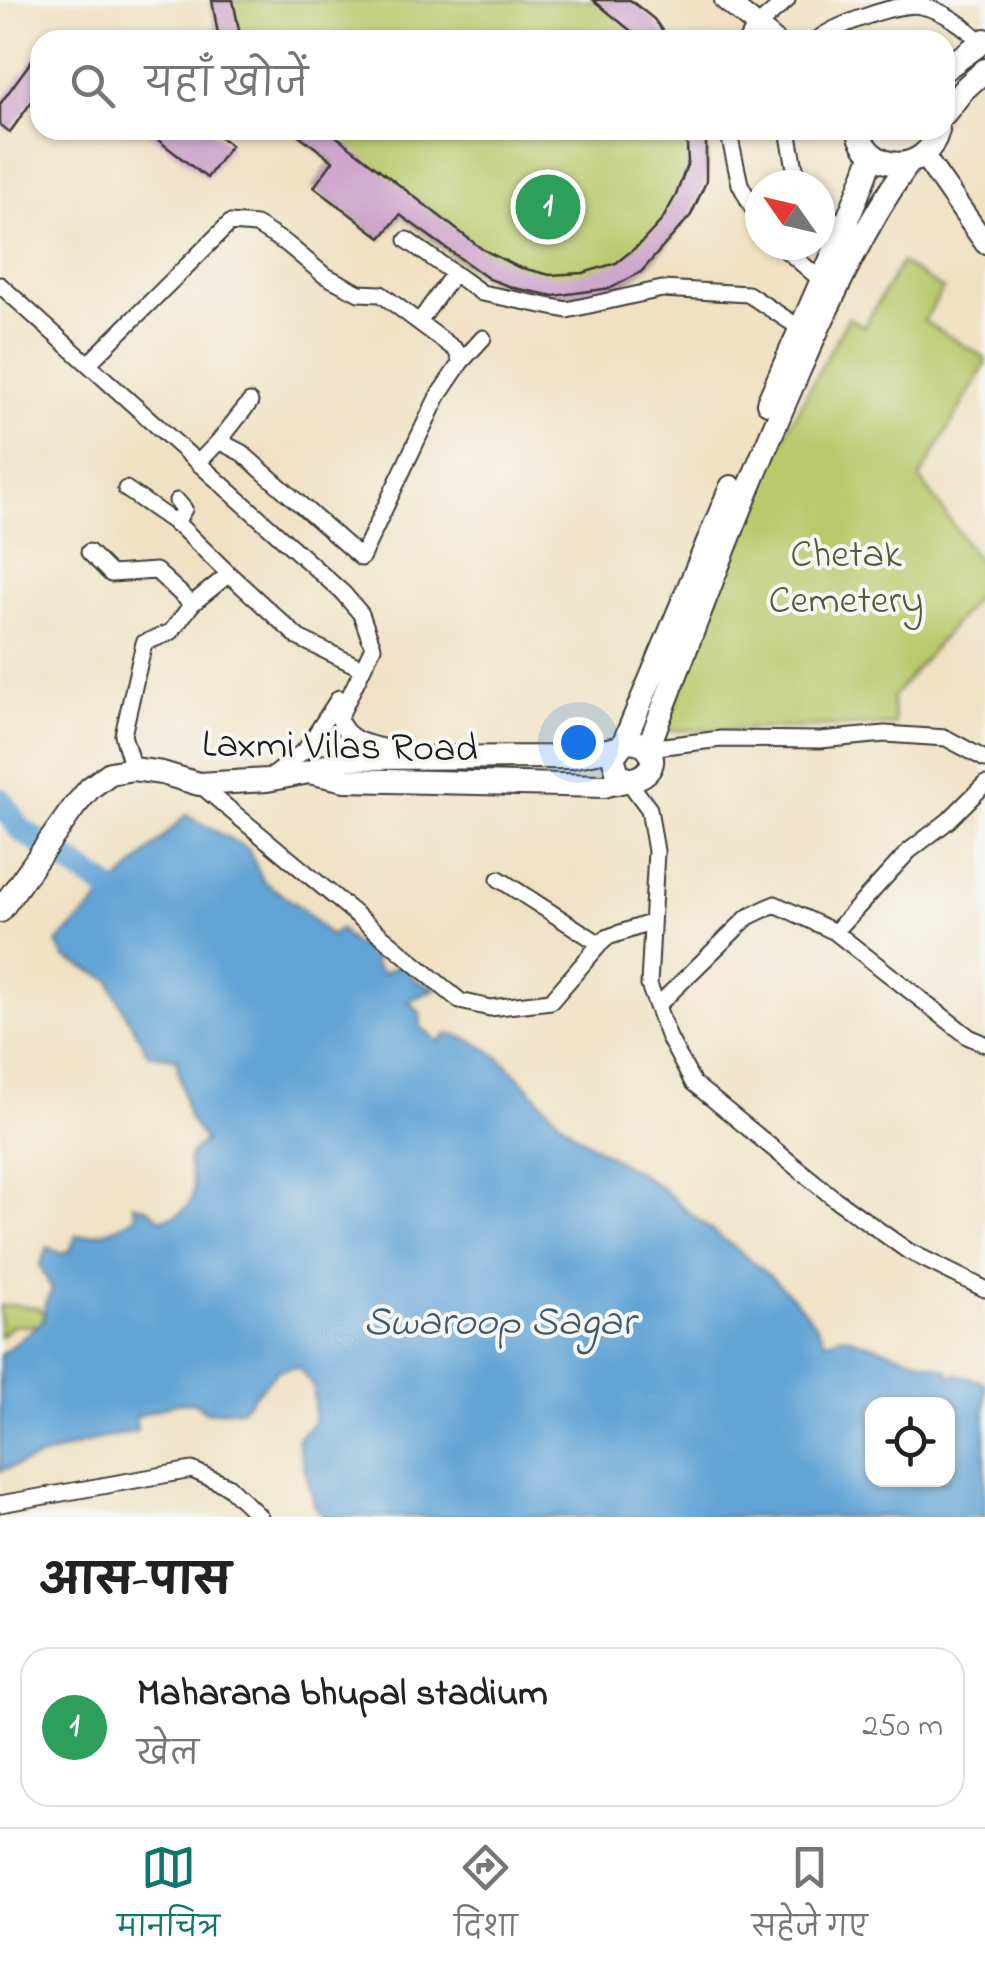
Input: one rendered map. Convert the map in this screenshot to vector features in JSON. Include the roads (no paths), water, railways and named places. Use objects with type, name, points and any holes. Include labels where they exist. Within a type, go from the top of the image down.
[{"type":"highway","points":[[955,62],[983,41]]},
{"type":"highway","points":[[955,101],[985,70]]},
{"type":"highway","points":[[860,140],[872,156],[889,164],[916,160]]},
{"type":"highway","points":[[872,156],[845,230],[820,279],[807,333],[648,748],[652,760],[649,772],[638,779],[626,778],[614,766],[621,745],[807,333],[889,191],[935,140]]},
{"type":"highway","points":[[310,772],[347,758],[571,756],[633,740],[648,748]]},
{"type":"highway","points":[[0,911],[90,788],[110,773],[134,769]]},
{"type":"highway","name":"Laxmi Vilas Road","points":[[134,769],[162,772],[199,784],[267,780],[310,772],[346,780],[550,785],[604,786],[626,778]]},
{"type":"main road","points":[[725,0],[748,30]]},
{"type":"main road","points":[[916,160],[985,243]]},
{"type":"street","points":[[755,30],[787,0]]},
{"type":"street","points":[[832,30],[920,2],[967,27],[983,41]]},
{"type":"street","points":[[730,140],[745,194]]},
{"type":"street","points":[[790,140],[796,170]]},
{"type":"street","points":[[835,221],[845,230]]},
{"type":"street","points":[[88,364],[230,223],[256,226],[288,244],[324,275],[359,293],[381,294],[456,350],[460,362]]},
{"type":"street","points":[[407,240],[482,293],[567,310],[662,289],[748,294],[807,333]]},
{"type":"street","points":[[798,260],[820,279]]},
{"type":"street","points":[[418,322],[454,274]]},
{"type":"street","points":[[0,285],[343,593],[361,614],[372,647],[338,718],[343,731],[355,740],[435,758]]},
{"type":"street","points":[[219,441],[242,453],[361,558],[438,396],[460,362],[483,338]]},
{"type":"street","points":[[199,462],[250,402]]},
{"type":"street","points":[[126,489],[175,524],[299,638],[357,666]]},
{"type":"street","points":[[175,524],[184,509],[177,501]]},
{"type":"street","points":[[89,552],[111,574],[156,572],[192,604]]},
{"type":"street","points":[[134,769],[123,735],[144,642],[171,632],[192,604],[229,574]]},
{"type":"street","points":[[267,780],[306,749],[357,666],[369,631]]},
{"type":"street","points":[[648,748],[721,739],[820,740],[885,734],[946,738],[984,759]]},
{"type":"street","points":[[626,778],[649,808],[656,851],[649,985],[668,1038],[694,1083],[835,1199],[893,1240],[985,1289]]},
{"type":"street","points":[[199,784],[460,1001],[490,1008],[551,1002],[608,937],[650,923]]},
{"type":"street","points":[[835,932],[910,852],[985,784]]},
{"type":"street","points":[[498,879],[600,944]]},
{"type":"street","points":[[657,1006],[748,917],[775,904],[835,932],[969,1037],[985,1044]]},
{"type":"street","points":[[0,1504],[192,1470],[228,1486],[260,1517]]},
{"type":"water","name":"Swaroop Sagar","points":[[186,815],[248,849],[263,881],[301,908],[330,936],[340,929],[353,944],[379,949],[374,965],[383,973],[406,962],[415,980],[437,988],[408,1001],[420,1012],[421,1027],[439,1042],[448,1034],[468,1039],[502,1060],[573,1132],[657,1185],[765,1272],[799,1304],[826,1341],[845,1336],[948,1370],[949,1377],[957,1374],[985,1383],[985,1517],[324,1517],[315,1506],[297,1439],[314,1422],[314,1388],[299,1367],[278,1370],[242,1409],[206,1412],[193,1402],[176,1403],[135,1417],[137,1431],[91,1441],[0,1471],[0,1355],[44,1320],[45,1304],[52,1290],[40,1265],[48,1247],[62,1254],[71,1249],[76,1236],[100,1233],[122,1224],[136,1216],[133,1204],[149,1209],[159,1218],[185,1210],[193,1191],[190,1156],[205,1141],[188,1118],[176,1058],[148,1054],[110,980],[65,958],[57,943]]},
{"type":"waterway","points":[[0,800],[20,829],[109,889]]},
{"type":"place","name":"Maharana bhupal stadium","points":[[548,207]]},
{"type":"park label","name":"Chetak Cemetery","points":[[846,575]]}]
